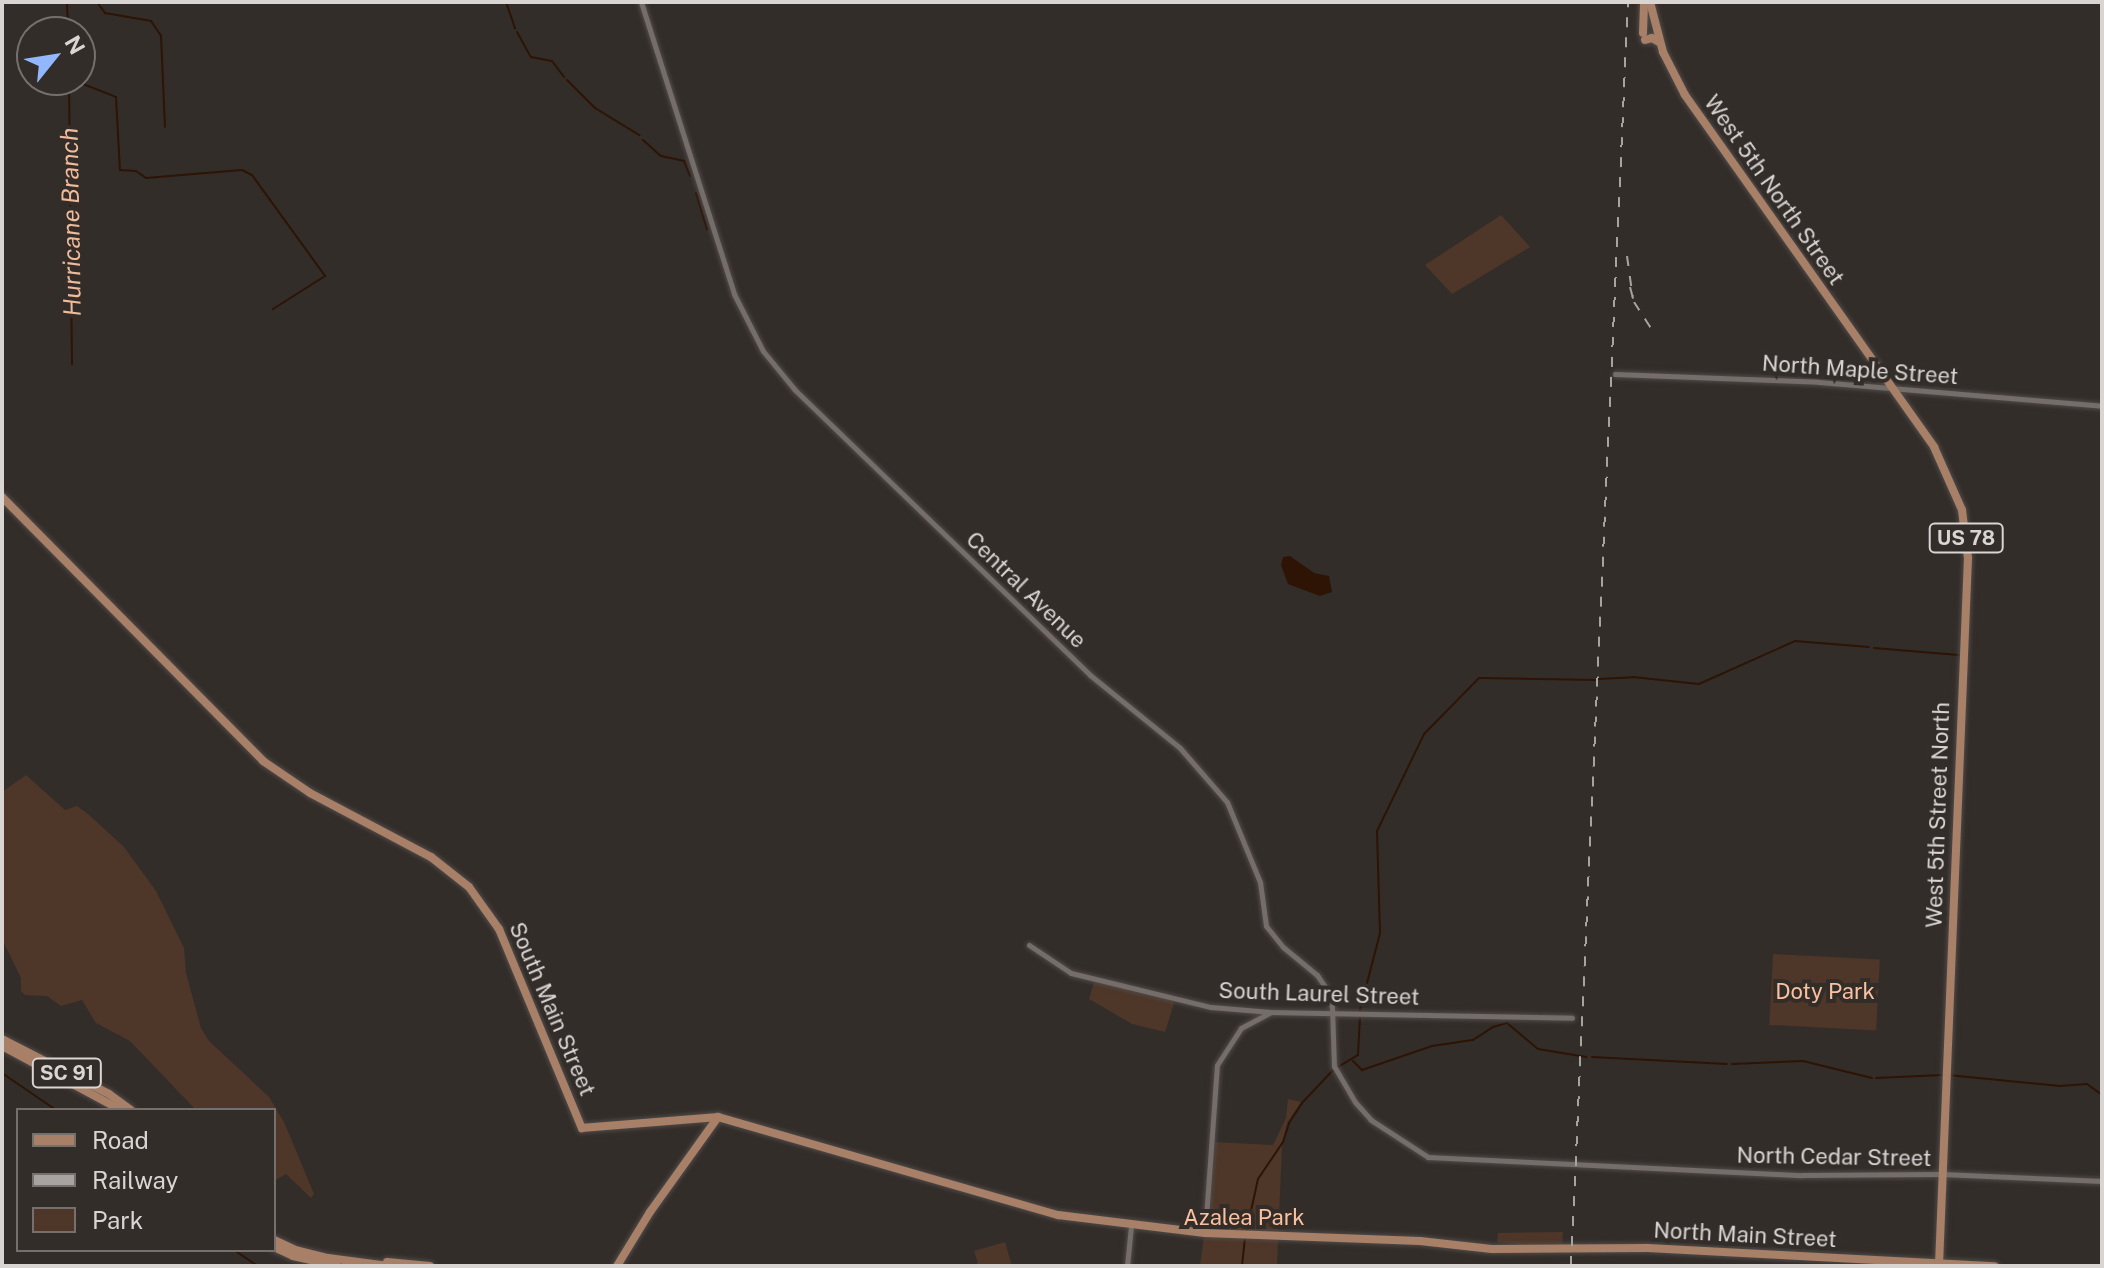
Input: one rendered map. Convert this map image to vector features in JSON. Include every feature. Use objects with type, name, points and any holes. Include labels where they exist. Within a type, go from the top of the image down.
[{"type":"main road","points":[[1647,2],[1644,36],[1660,43]]},
{"type":"main road","name":"West 5th North Street","points":[[1647,2],[1660,43],[1685,95],[1892,388]]},
{"type":"main road","name":"West 5th Street North","points":[[1892,388],[1947,470],[1962,510],[1967,544],[1939,1264]]},
{"type":"main road","name":"South Main Street","points":[[2,497],[32,523],[227,728],[263,761],[310,793],[431,857],[469,887],[499,929],[582,1128],[718,1117],[1058,1215],[1205,1233],[1420,1241],[1492,1249]]},
{"type":"main road","name":"SC 91","points":[[2,1039],[109,1094],[128,1108]]},
{"type":"main road","name":"SC 91","points":[[2,1046],[117,1108]]},
{"type":"main road","points":[[617,1266],[718,1117]]},
{"type":"main road","points":[[276,1241],[295,1250],[390,1266]]},
{"type":"main road","name":"North Main Street","points":[[1492,1249],[1624,1247],[1995,1266]]},
{"type":"main road","points":[[276,1248],[293,1256],[337,1266]]},
{"type":"main road","points":[[350,1260],[430,1266]]},
{"type":"street","name":"Central Avenue","points":[[641,2],[734,294],[763,351],[801,395],[1090,675],[1171,739],[1194,762],[1234,812],[1260,882],[1263,917],[1268,930],[1317,975],[1327,990],[1333,1013],[1335,1069],[1355,1102],[1371,1120],[1428,1157]]},
{"type":"street","name":"North Maple Street","points":[[1615,374],[1892,388],[2102,406]]},
{"type":"street","name":"South Laurel Street","points":[[1029,945],[1071,973],[1211,1007],[1271,1012],[1572,1018]]},
{"type":"street","points":[[1205,1233],[1217,1065],[1241,1028],[1271,1012]]},
{"type":"street","name":"North Cedar Street","points":[[1428,1157],[1802,1175],[1942,1174],[2102,1181]]},
{"type":"street","points":[[1127,1266],[1131,1226]]},
{"type":"green space","points":[[1501,215],[1530,247],[1452,294],[1425,265]]},
{"type":"green space","points":[[26,775],[65,810],[77,806],[88,814],[124,847],[156,891],[184,948],[186,973],[201,1028],[209,1041],[269,1097],[276,1108],[194,1108],[130,1041],[96,1023],[82,1000],[61,1006],[47,996],[25,995],[21,991],[21,978],[2,939],[2,792]]},
{"type":"green space","name":"Doty Park","points":[[1773,954],[1880,960],[1876,1031],[1769,1025]]},
{"type":"green space","points":[[1095,979],[1175,1000],[1165,1032],[1132,1024],[1089,999]]},
{"type":"green space","name":"Azalea Park","points":[[1288,1099],[1301,1102],[1287,1123],[1282,1145],[1277,1266],[1200,1266],[1204,1236],[1210,1230],[1213,1142],[1273,1145],[1286,1118]]},
{"type":"green space","points":[[276,1109],[314,1194],[311,1198],[286,1174],[276,1180]]},
{"type":"green space","points":[[1563,1232],[1562,1250],[1497,1242],[1498,1233]]},
{"type":"green space","points":[[1005,1242],[1012,1266],[969,1266],[978,1263],[974,1251]]},
{"type":"shaded area","points":[[1290,556],[1314,573],[1329,576],[1332,592],[1320,596],[1288,584],[1281,565],[1283,557]]},
{"type":"waterway","name":"Hurricane Branch","points":[[67,2],[67,16]]},
{"type":"waterway","points":[[97,2],[105,13],[151,21],[161,36],[165,127]]},
{"type":"waterway","points":[[506,2],[515,28]]},
{"type":"waterway","points":[[517,32],[531,57],[552,61],[564,77]]},
{"type":"waterway","points":[[567,80],[595,108],[639,135]]},
{"type":"waterway","points":[[96,89],[116,97],[120,170],[136,171],[146,178],[242,170],[252,175],[325,276],[273,309]]},
{"type":"waterway","name":"Hurricane Branch","points":[[69,96],[72,364]]},
{"type":"waterway","points":[[643,140],[661,156],[684,161],[690,176]]},
{"type":"waterway","points":[[696,193],[707,229]]},
{"type":"waterway","points":[[1599,679],[1633,677],[1699,684],[1795,641],[1869,647]]},
{"type":"waterway","points":[[1874,648],[1959,655]]},
{"type":"waterway","points":[[1360,1010],[1380,933],[1377,831],[1424,734],[1479,678],[1596,680]]},
{"type":"waterway","points":[[1338,1067],[1358,1055],[1360,1017]]},
{"type":"waterway","points":[[1353,1061],[1362,1070],[1432,1046],[1473,1040],[1493,1027],[1507,1023],[1538,1049],[1586,1057]]},
{"type":"waterway","points":[[1592,1057],[1727,1064]]},
{"type":"waterway","points":[[1732,1064],[1803,1061],[1872,1078]]},
{"type":"waterway","points":[[1247,1229],[1258,1179],[1283,1142],[1289,1123],[1302,1103],[1333,1070]]},
{"type":"waterway","points":[[2,1073],[53,1108]]},
{"type":"waterway","points":[[1876,1078],[1942,1075]]},
{"type":"waterway","points":[[1948,1075],[2060,1086],[2087,1084],[2102,1095]]},
{"type":"waterway","points":[[1242,1266],[1245,1239]]},
{"type":"waterway","points":[[237,1252],[258,1266]]},
{"type":"railway","points":[[1571,1266],[1628,2]]},
{"type":"railway","points":[[1627,256],[1633,299]]},
{"type":"railway","points":[[1630,287],[1634,302],[1652,330]]}]
